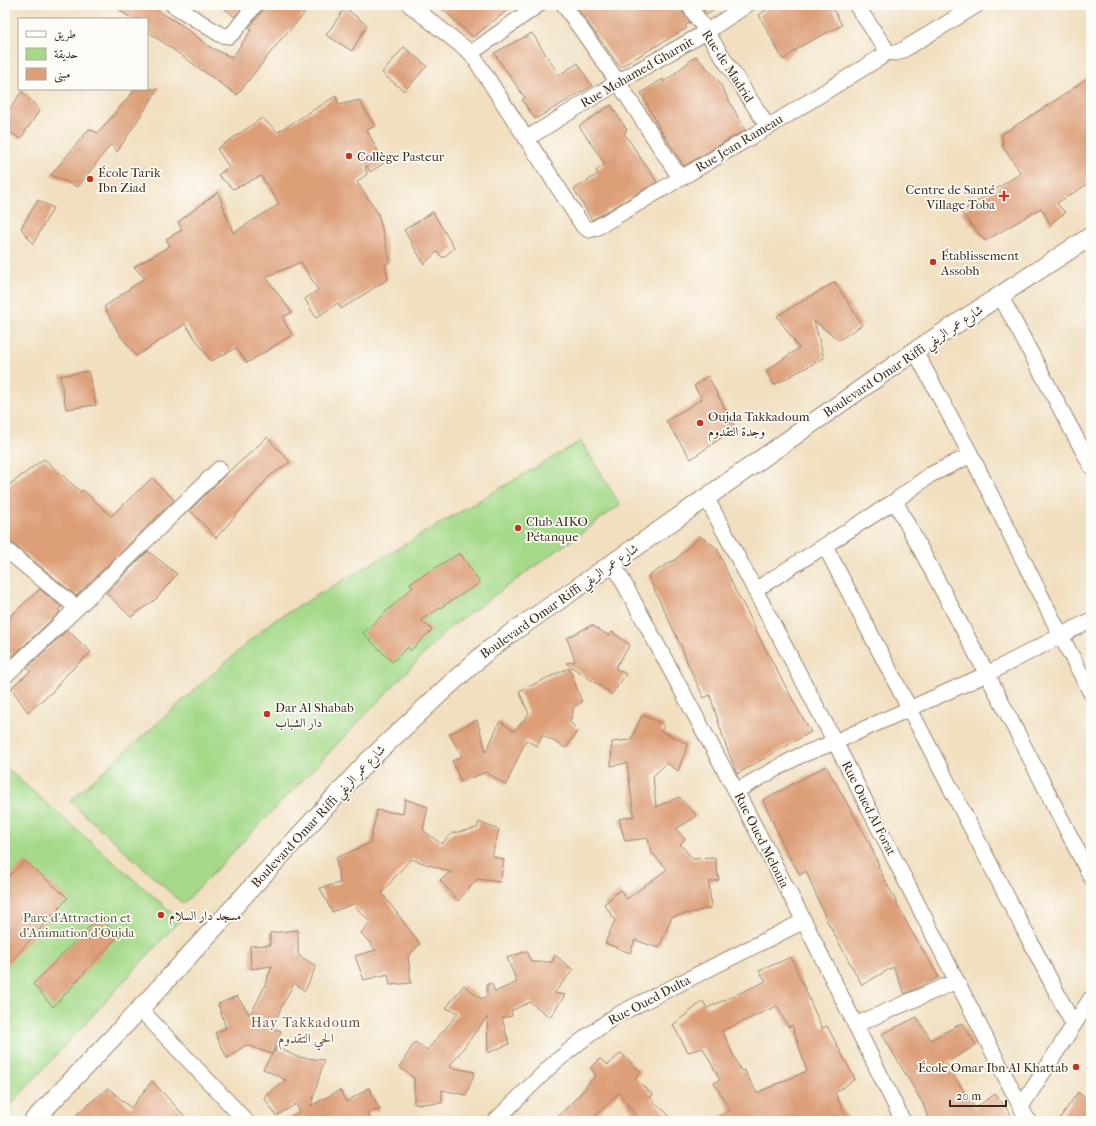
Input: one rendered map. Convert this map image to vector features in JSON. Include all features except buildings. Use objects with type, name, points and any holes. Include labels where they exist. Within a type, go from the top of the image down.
[{"type":"street","points":[[173,5],[222,35],[229,36],[234,32],[255,5]]},
{"type":"street","points":[[410,5],[471,53],[526,139]]},
{"type":"street","points":[[471,53],[538,5]]},
{"type":"street","points":[[564,5],[618,82],[680,178]]},
{"type":"street","name":"Rue de Madrid","points":[[689,5],[768,127]]},
{"type":"street","name":"Rue Mohamed Gharnit","points":[[526,139],[618,82],[706,32],[747,5]]},
{"type":"street","points":[[856,5],[887,52],[896,53],[977,5]]},
{"type":"street","name":"Rue Jean Rameau","points":[[526,139],[584,226],[589,230],[596,228],[768,127],[887,52]]},
{"type":"street","name":"Boulevard Omar Riffi شارع عمر الريفي","points":[[33,1121],[140,1009],[388,742],[485,653],[532,617],[613,564],[915,351],[1091,236]]},
{"type":"street","points":[[1000,295],[1091,466]]},
{"type":"street","points":[[915,351],[971,455],[1091,693]]},
{"type":"street","points":[[755,590],[895,501],[930,475],[971,455]]},
{"type":"street","points":[[5,676],[219,469]]},
{"type":"street","name":"Rue Oued Al Forat","points":[[706,497],[835,742],[1028,1121]]},
{"type":"street","points":[[895,501],[987,674],[1091,877]]},
{"type":"street","points":[[825,546],[1073,1024]]},
{"type":"street","points":[[5,549],[77,608]]},
{"type":"street","name":"Rue Oued Melouia","points":[[613,564],[736,791],[804,921],[903,1121]]},
{"type":"street","points":[[736,791],[799,756],[835,742],[987,674],[1091,620]]},
{"type":"street","name":"Rue Oued Dulta","points":[[495,1121],[553,1064],[615,1016],[804,921]]},
{"type":"street","points":[[855,1025],[957,981]]},
{"type":"street","points":[[1021,1107],[1091,998]]},
{"type":"street","points":[[140,1009],[246,1121]]},
{"type":"green space","name":"Dar Al Shabab دار الشباب","points":[[581,441],[620,505],[449,628],[183,904],[70,801],[270,623]]},
{"type":"green space","name":"Parc d'Attraction et d'Animation d'Oujda","points":[[5,767],[180,920],[5,1111]]},
{"type":"place","name":"Collège Pasteur","points":[[349,156]]},
{"type":"place","name":"École Tarik Ibn Ziad","points":[[90,179]]},
{"type":"place","name":"Centre de Santé Village Toba","points":[[1004,196]]},
{"type":"place","name":"Établissement Assobh","points":[[933,262]]},
{"type":"place","name":"Oujda Takkadoum وجدة التقدوم","points":[[700,423]]},
{"type":"place","name":"Club AIKO Pétanque","points":[[518,528]]},
{"type":"place","name":"Dar Al Shabab دار الشباب","points":[[267,714]]},
{"type":"place","name":"مسجد دار السلام","points":[[161,915]]},
{"type":"place","name":"École Omar Ibn Al Khattab","points":[[1076,1067]]},
{"type":"district","name":"Hay Takkadoum الحي التقدوم","points":[[306,1030]]}]
